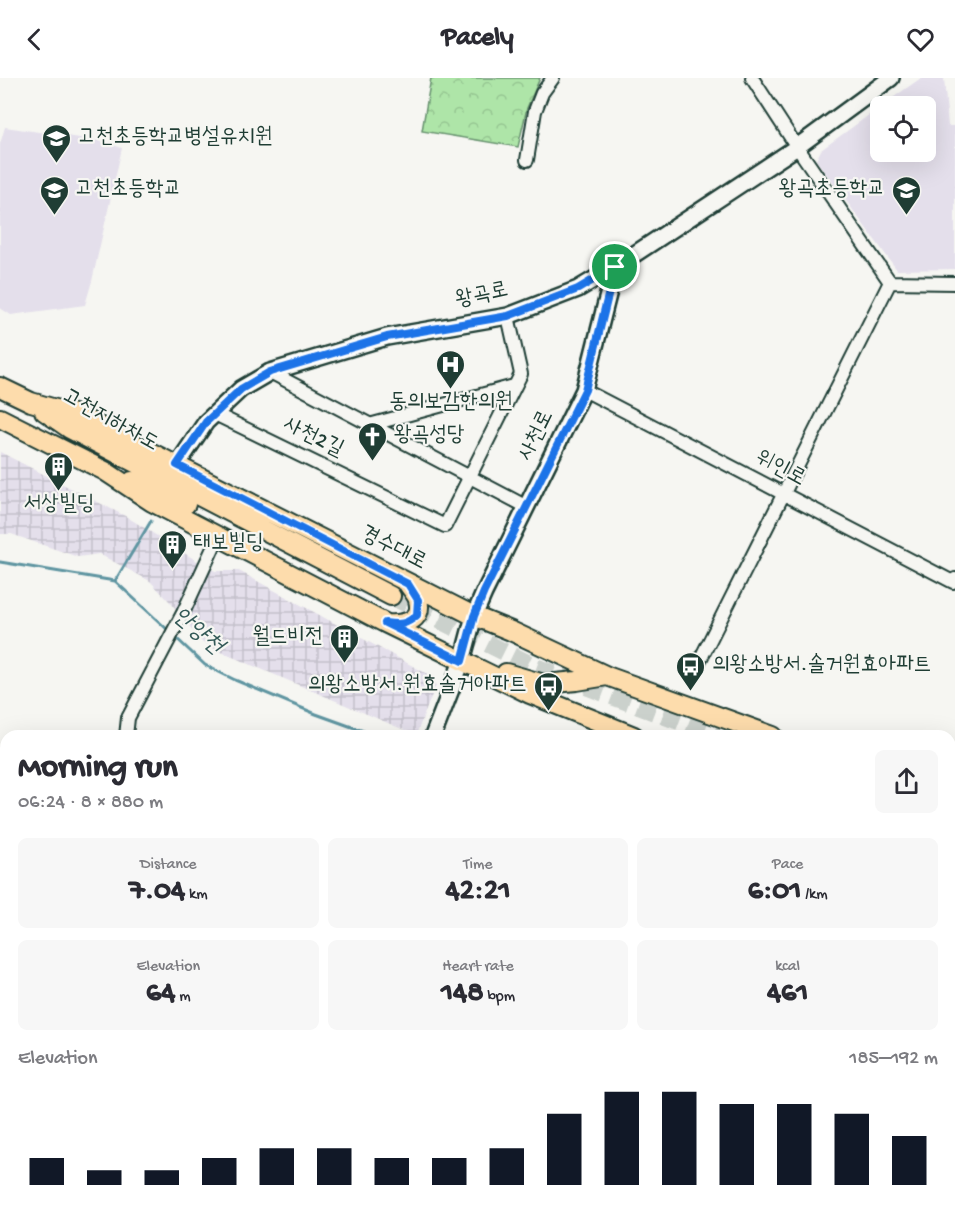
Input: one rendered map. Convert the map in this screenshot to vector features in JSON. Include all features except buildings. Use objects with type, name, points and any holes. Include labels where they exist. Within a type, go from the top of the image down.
[{"type":"main road","name":"경수대로","points":[[0,387],[31,402],[77,415],[474,616],[607,676],[756,730]]},
{"type":"main road","name":"고천지하차도","points":[[31,402],[70,429],[387,601],[165,493],[105,471]]},
{"type":"main road","points":[[0,418],[105,471],[152,502],[385,623],[530,694],[619,730]]},
{"type":"main road","points":[[385,623],[399,625],[411,621],[417,615],[418,600],[408,584]]},
{"type":"main road","points":[[509,684],[503,680],[503,674],[544,684],[607,676]]},
{"type":"street","points":[[526,160],[535,111],[542,93],[553,78]]},
{"type":"street","points":[[752,78],[890,282]]},
{"type":"street","name":"왕곡로","points":[[177,465],[206,422],[241,389],[270,372],[387,337],[508,316],[578,289],[797,147],[891,78]]},
{"type":"street","name":"사천로","points":[[435,730],[462,661],[474,616],[484,592],[585,390],[615,267]]},
{"type":"street","points":[[890,282],[955,283]]},
{"type":"street","points":[[696,668],[890,282]]},
{"type":"street","name":"사천2길","points":[[215,414],[445,526],[521,374],[508,316]]},
{"type":"street","points":[[270,372],[527,507]]},
{"type":"street","points":[[369,425],[514,386]]},
{"type":"street","name":"위인로","points":[[585,390],[953,582],[955,579]]},
{"type":"street","points":[[127,730],[128,718],[183,613],[218,537]]},
{"type":"shaded area","name":"왕곡초등학교","points":[[921,78],[944,78],[948,126],[955,126],[955,269],[897,270],[816,160],[821,150],[870,114],[870,162],[936,162],[936,96],[895,96]]},
{"type":"shaded area","name":"고천초등학교","points":[[5,127],[100,141],[122,148],[85,305],[11,315],[0,308],[0,144]]},
{"type":"shaded area","points":[[0,452],[127,517],[215,571],[239,571],[431,676],[436,685],[418,730],[404,730],[221,652],[201,641],[150,581],[99,554],[78,557],[11,534],[0,534]]},
{"type":"green space","points":[[431,78],[540,78],[527,108],[518,147],[422,131]]},
{"type":"waterway","points":[[115,581],[151,521]]},
{"type":"waterway","name":"안양천","points":[[0,562],[115,581],[169,631]]},
{"type":"waterway","name":"안양천","points":[[174,636],[205,665],[316,714],[360,730]]},
{"type":"tunnel","points":[[391,596],[533,666],[702,730]]},
{"type":"place","name":"고천초등학교병설유치원","points":[[57,164]]},
{"type":"place","name":"고천초등학교","points":[[54,216]]},
{"type":"place","name":"왕곡초등학교","points":[[906,216]]},
{"type":"place","name":"동의보감한의원","points":[[451,390]]},
{"type":"place","name":"왕곡성당","points":[[373,462]]},
{"type":"place","name":"서상빌딩","points":[[59,492]]},
{"type":"place","name":"태보빌딩","points":[[172,570]]},
{"type":"place","name":"월드비전","points":[[344,664]]},
{"type":"place","name":"의왕소방서.솔거원효아파트","points":[[691,692]]},
{"type":"place","name":"의왕소방서.원효솔거아파트","points":[[548,712]]},
{"type":"route","points":[[615,267],[585,390],[484,592],[474,616],[462,661],[385,623],[399,625],[411,621],[417,615],[418,600],[408,584],[177,465],[206,422],[241,389],[270,372],[387,337],[508,316],[578,289],[615,267]]}]
